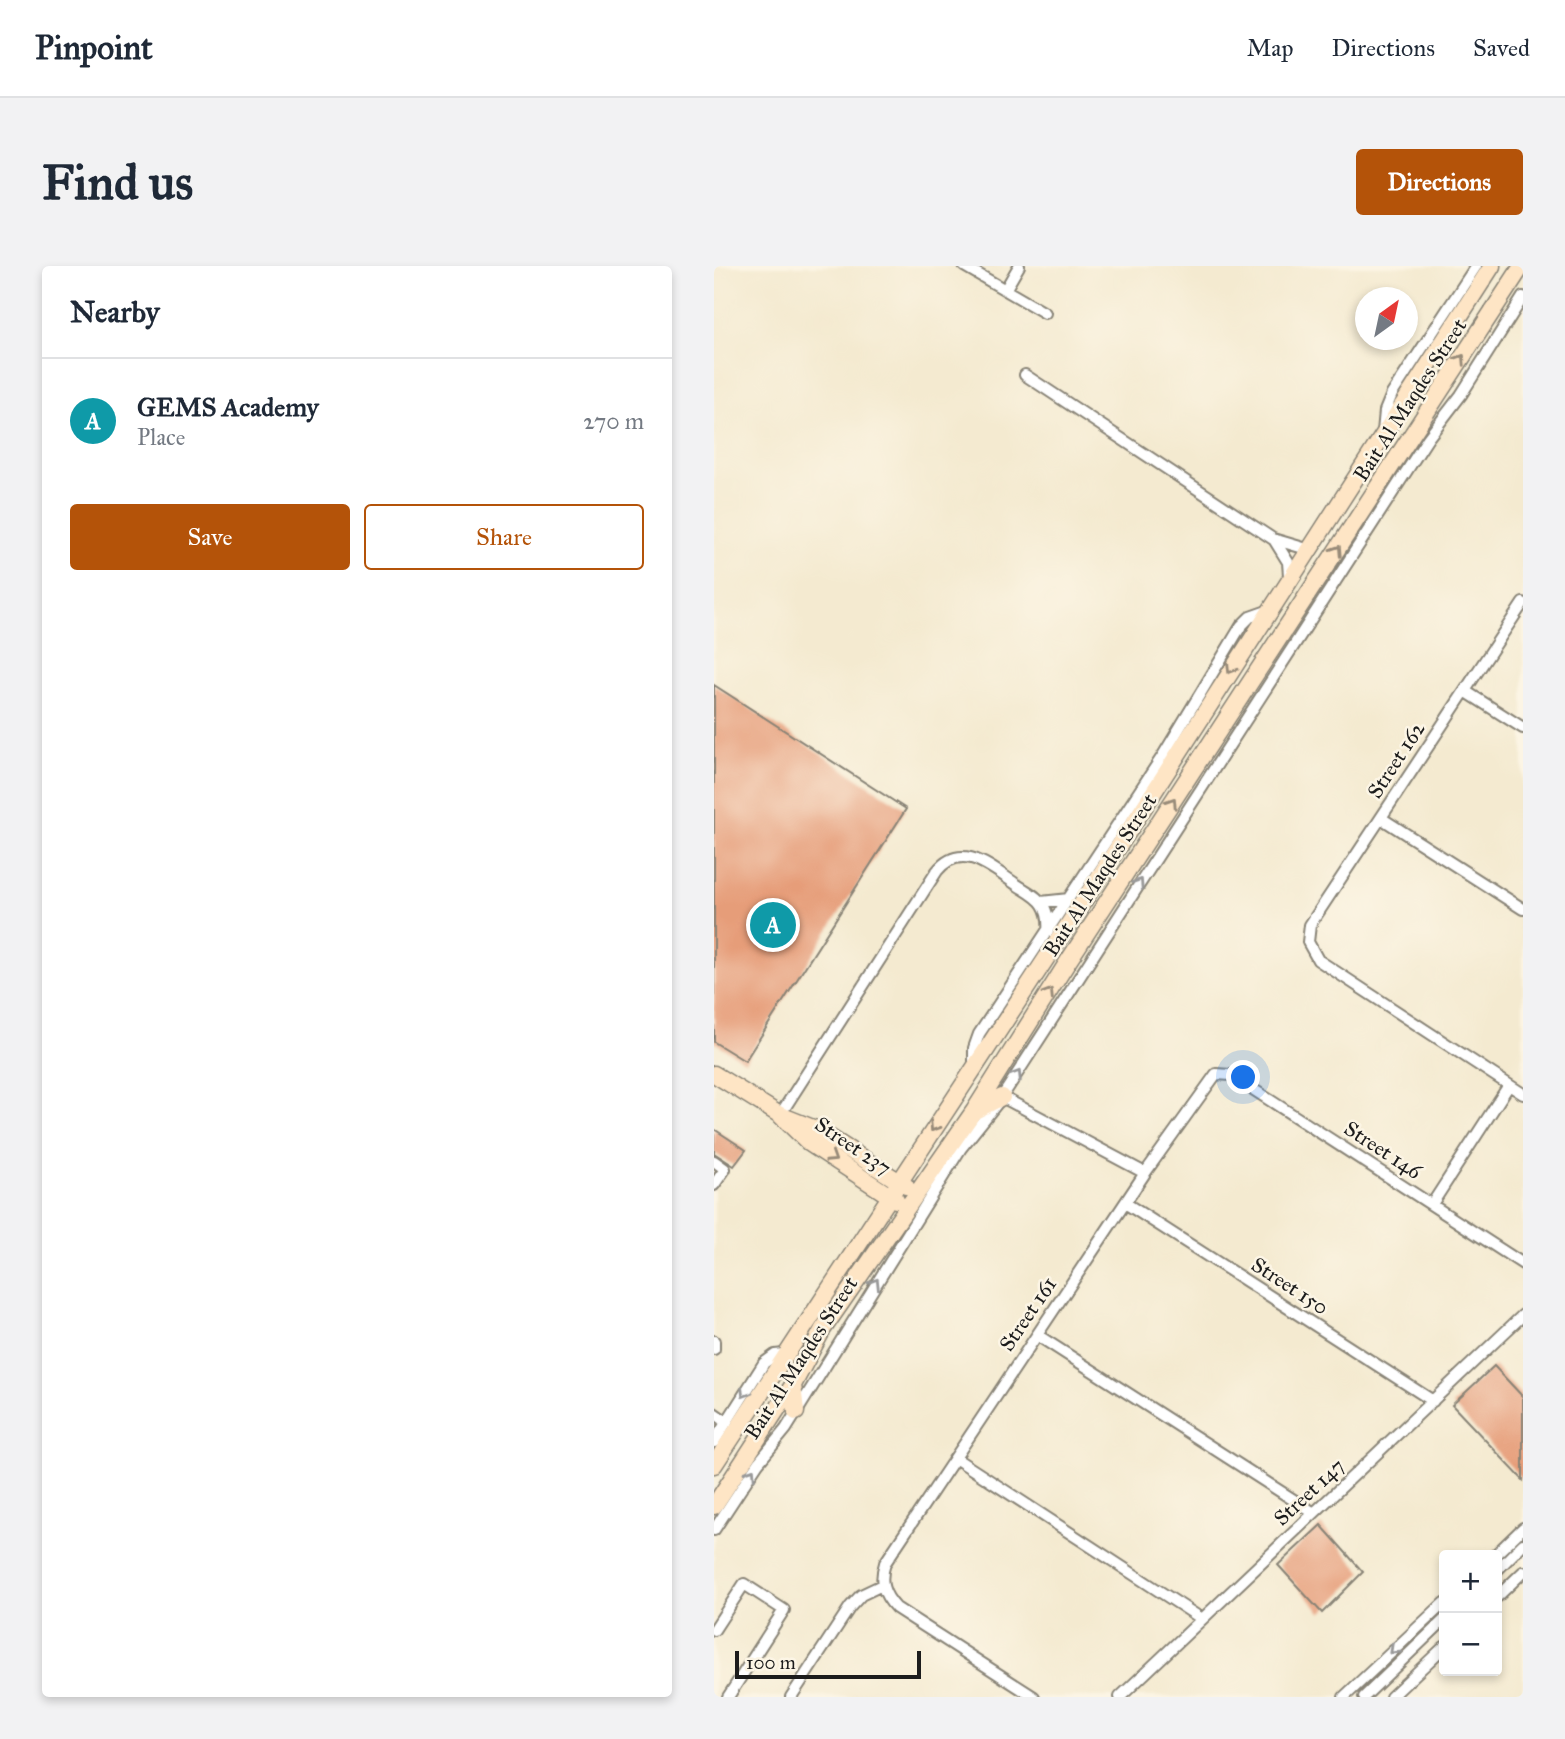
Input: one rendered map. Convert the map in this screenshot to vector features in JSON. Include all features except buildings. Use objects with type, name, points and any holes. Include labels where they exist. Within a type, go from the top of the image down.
[{"type":"street","points":[[964,266],[1045,313]]},
{"type":"street","points":[[1005,290],[1019,266]]},
{"type":"street","name":"Bait Al Maqdes Street","points":[[1384,432],[1385,411],[1392,394],[1476,266]]},
{"type":"street","name":"Bait Al Maqdes Street","points":[[714,1465],[974,1064],[1072,919],[1289,576],[1492,266]]},
{"type":"street","points":[[1485,323],[1509,266]]},
{"type":"street","name":"Bait Al Maqdes Street","points":[[714,1506],[793,1385],[823,1329],[974,1111],[1522,266]]},
{"type":"street","name":"Bait Al Maqdes Street","points":[[714,1530],[796,1412],[961,1148],[1002,1097],[1413,461],[1461,395],[1523,297]]},
{"type":"street","points":[[1025,375],[1273,539],[1307,549],[1310,563],[1307,576],[1256,655],[1237,702]]},
{"type":"street","points":[[1273,539],[1288,562],[1289,576]]},
{"type":"street","name":"Street 162","points":[[1508,1084],[1318,960],[1308,942],[1310,925],[1523,603]]},
{"type":"street","name":"Bait Al Maqdes Street","points":[[974,1064],[974,1048],[979,1034],[1048,932],[1133,797],[1162,757],[1241,626],[1250,617],[1267,611]]},
{"type":"street","points":[[1465,691],[1523,728]]},
{"type":"street","points":[[1381,818],[1523,909]]},
{"type":"street","points":[[780,1115],[941,865],[954,858],[975,858],[1041,902],[1048,915],[1048,932]]},
{"type":"street","points":[[1041,902],[1069,899]]},
{"type":"street","name":"Street 161","points":[[882,1585],[885,1563],[1145,1173],[1209,1080],[1221,1073]]},
{"type":"street","name":"Street 146","points":[[1221,1073],[1231,1075],[1523,1264]]},
{"type":"street","name":"Street 237","points":[[714,1074],[780,1115],[818,1130],[917,1193]]},
{"type":"street","points":[[1432,1204],[1508,1084],[1523,1094]]},
{"type":"street","points":[[974,1111],[1002,1097],[1145,1173]]},
{"type":"street","name":"Street 237","points":[[780,1115],[809,1143],[908,1207]]},
{"type":"street","points":[[714,1161],[725,1169],[714,1185]]},
{"type":"street","name":"Street 150","points":[[1125,1203],[1433,1401]]},
{"type":"street","name":"Street 147","points":[[1120,1697],[1523,1315]]},
{"type":"street","points":[[1037,1335],[1314,1513]]},
{"type":"street","points":[[714,1341],[714,1349]]},
{"type":"street","name":"Bait Al Maqdes Street","points":[[715,1437],[764,1363],[775,1355],[784,1354]]},
{"type":"street","points":[[793,1385],[796,1412]]},
{"type":"street","points":[[714,1413],[727,1422]]},
{"type":"street","points":[[955,1458],[1202,1619]]},
{"type":"street","points":[[1500,1550],[1523,1528]]},
{"type":"street","points":[[1502,1565],[1523,1544]]},
{"type":"street","points":[[1502,1592],[1523,1572]]},
{"type":"street","points":[[714,1630],[744,1584],[785,1610],[728,1697]]},
{"type":"street","points":[[790,1697],[855,1601],[882,1585],[886,1598],[896,1608],[1034,1697]]},
{"type":"street","points":[[1344,1697],[1439,1608]]},
{"type":"street","points":[[1364,1697],[1439,1625]]},
{"type":"street","points":[[1391,1697],[1439,1652]]},
{"type":"place","name":"GEMS Academy","points":[[773,925]]}]
